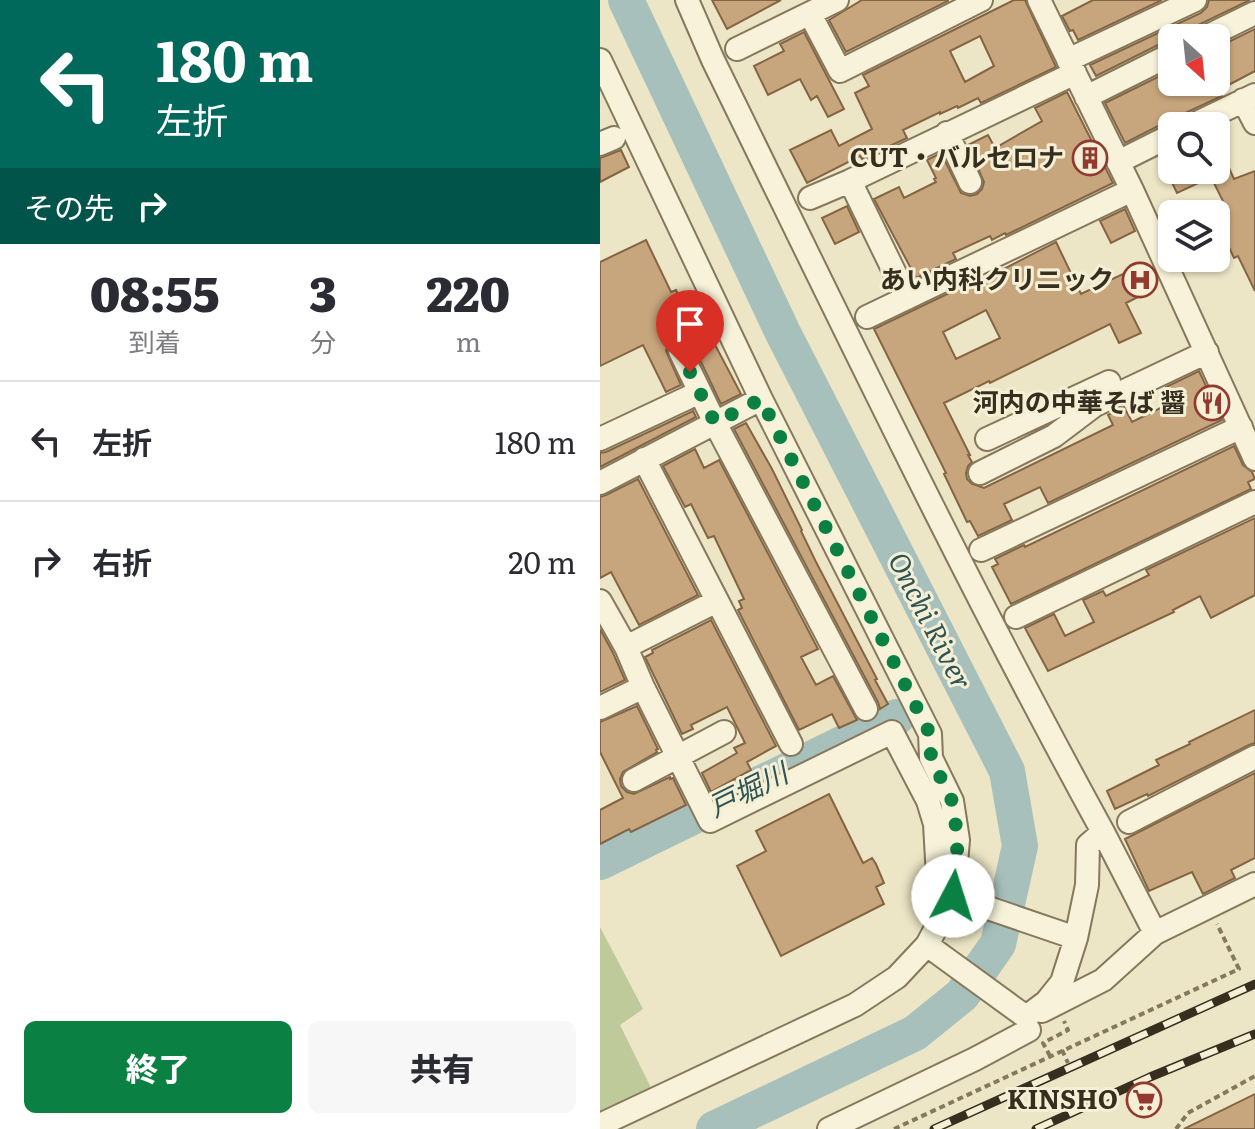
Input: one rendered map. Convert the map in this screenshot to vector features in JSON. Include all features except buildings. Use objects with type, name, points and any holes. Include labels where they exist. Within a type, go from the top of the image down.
[{"type":"street","points":[[687,0],[720,74],[895,430],[1155,933]]},
{"type":"street","points":[[737,49],[837,0]]},
{"type":"street","points":[[810,14],[840,71],[981,0]]},
{"type":"street","points":[[810,198],[947,133],[1195,0]]},
{"type":"street","points":[[1047,2],[1071,66],[1132,190],[1255,459]]},
{"type":"street","points":[[1230,25],[1255,13]]},
{"type":"street","points":[[600,60],[761,399],[930,734],[931,758],[952,801],[958,840],[953,896],[927,945],[897,977],[855,1005],[600,1125]]},
{"type":"street","points":[[1086,97],[1158,61]]},
{"type":"street","points":[[1219,112],[1249,97],[1255,123]]},
{"type":"street","points":[[947,133],[970,182]]},
{"type":"street","points":[[1118,162],[1158,142]]},
{"type":"street","points":[[850,181],[907,298]]},
{"type":"street","points":[[867,317],[1132,190]]},
{"type":"street","points":[[987,439],[1204,346]]},
{"type":"street","points":[[980,473],[1054,436],[1095,405],[1204,346]]},
{"type":"street","points":[[680,351],[866,709]]},
{"type":"street","points":[[600,439],[700,392]]},
{"type":"street","points":[[600,483],[761,399]]},
{"type":"street","points":[[981,550],[1241,427]]},
{"type":"street","points":[[644,459],[791,744]]},
{"type":"street","points":[[1016,617],[1255,502]]},
{"type":"street","points":[[626,647],[717,601]]},
{"type":"street","points":[[602,607],[626,647],[710,821],[892,732],[928,801],[935,824],[938,877],[953,896],[1076,938]]},
{"type":"street","points":[[600,708],[643,687]]},
{"type":"street","points":[[634,780],[724,732]]},
{"type":"street","points":[[1129,822],[1255,757]]},
{"type":"street","points":[[1028,1023],[1062,982],[1076,938],[1087,885],[1088,845],[1103,832]]},
{"type":"street","points":[[829,1129],[975,1059],[1056,1005],[1103,980],[1155,933],[1255,884]]},
{"type":"street","points":[[927,945],[1028,1023]]},
{"type":"path","points":[[894,1129],[1239,969],[1209,907]]},
{"type":"path","points":[[1050,1056],[1043,1043],[1068,1030]]},
{"type":"path","points":[[1062,1050],[1068,1063]]},
{"type":"path","points":[[1176,1129],[1188,1113],[1255,1076]]},
{"type":"green space","points":[[600,927],[643,1009],[620,1025],[654,1094],[600,1119]]},
{"type":"waterway","name":"Onchi River","points":[[626,0],[783,333],[1007,771],[1020,846],[998,944],[962,995],[915,1033],[714,1129]]},
{"type":"waterway","name":"戸堀川","points":[[600,862],[897,717]]},
{"type":"railway","points":[[934,1129],[1255,984]]},
{"type":"railway","points":[[1036,1129],[1255,1034]]},
{"type":"place","name":"CUT・バルセロナ","points":[[1090,158]]},
{"type":"place","name":"あい内科クリニック","points":[[1140,280]]},
{"type":"place","name":"河内の中華そば 醤","points":[[1212,403]]},
{"type":"place","name":"KINSHO","points":[[1144,1100]]},
{"type":"route","points":[[690,372],[715,423],[761,399],[930,734],[931,758],[952,801],[958,840],[953,896]]}]
